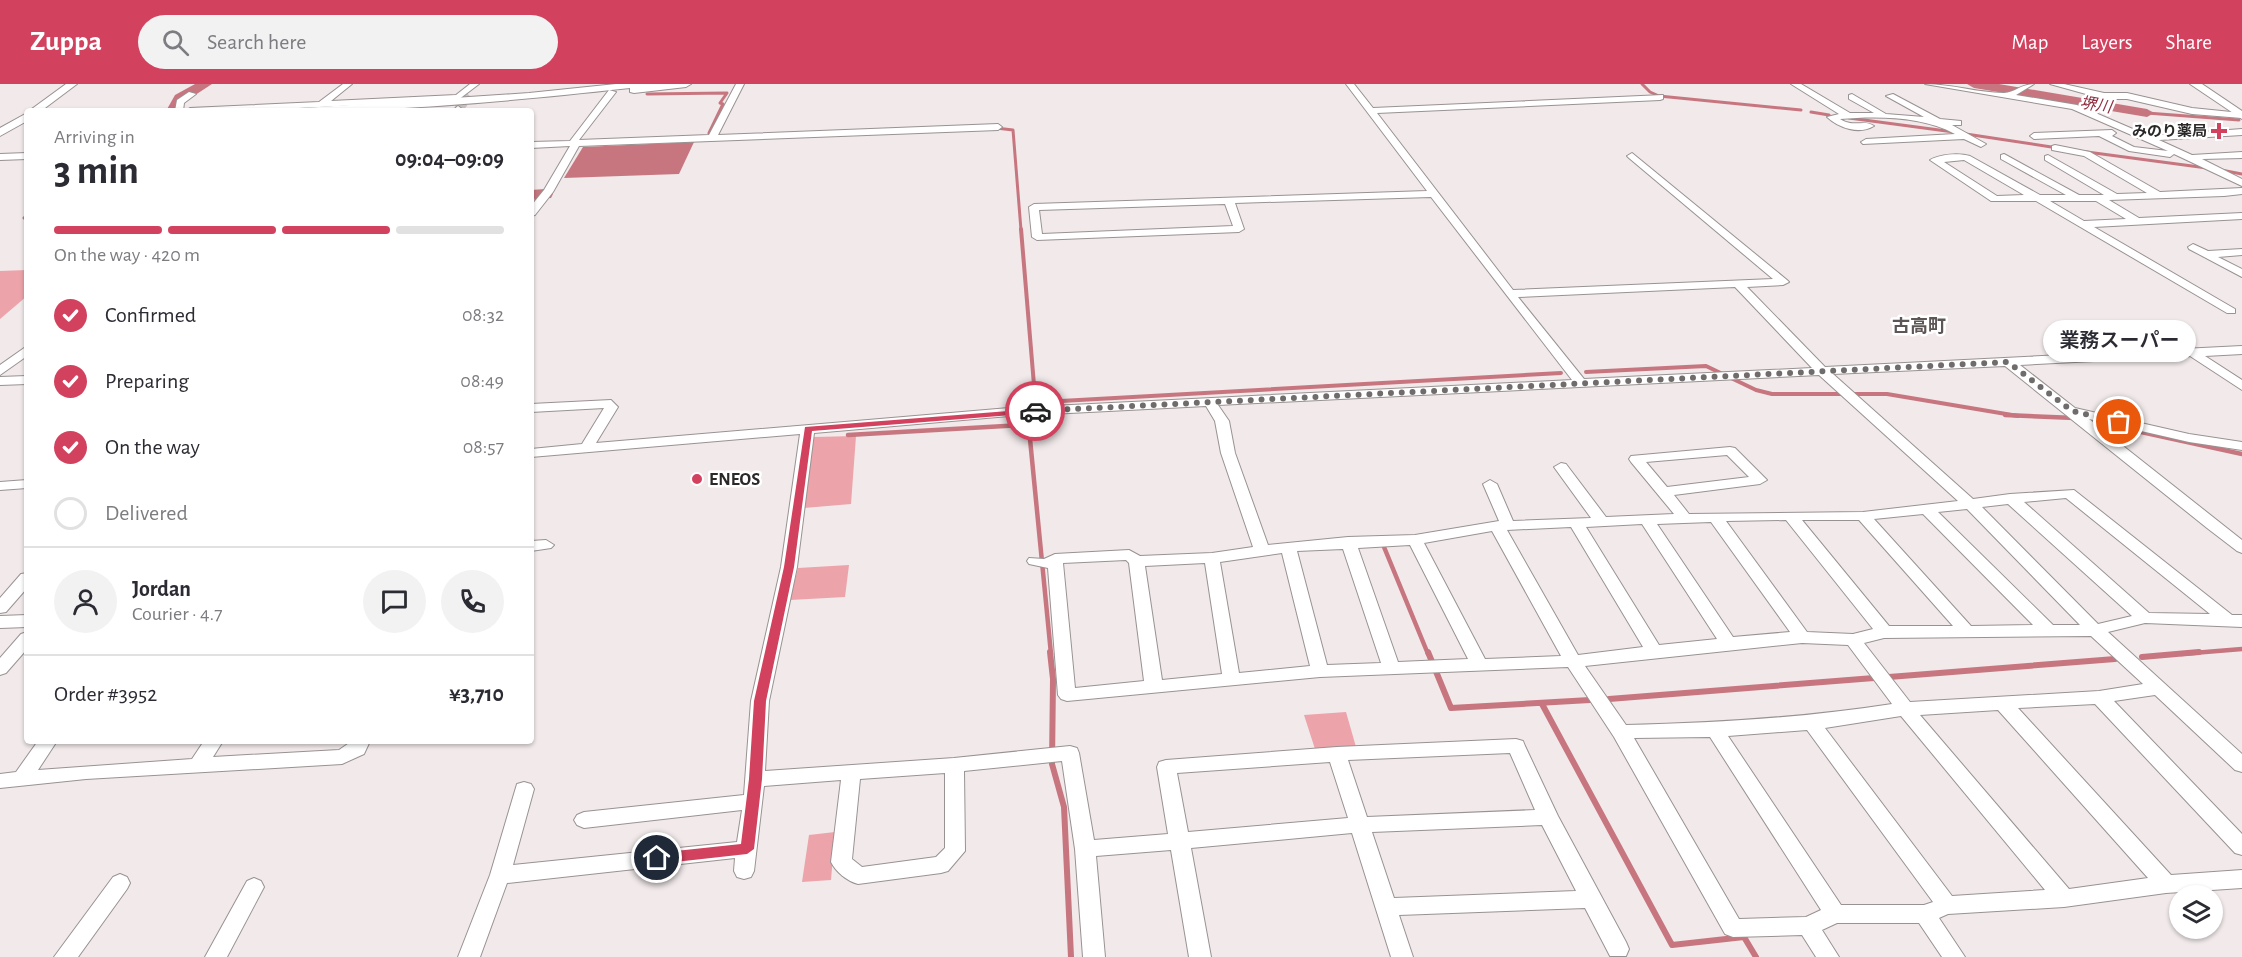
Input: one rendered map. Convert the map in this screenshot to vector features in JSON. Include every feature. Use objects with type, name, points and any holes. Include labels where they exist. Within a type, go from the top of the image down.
[{"type":"main road","points":[[38,108],[72,84]]},
{"type":"main road","points":[[461,108],[645,84]]},
{"type":"main road","points":[[330,108],[686,84]]},
{"type":"main road","points":[[2195,84],[2242,116]]},
{"type":"main road","points":[[2207,84],[2242,109]]},
{"type":"main road","points":[[11,127],[24,118]]},
{"type":"street","points":[[317,108],[348,84]]},
{"type":"street","points":[[328,108],[458,97],[475,84]]},
{"type":"street","points":[[470,96],[482,84]]},
{"type":"street","points":[[713,136],[740,84]]},
{"type":"street","points":[[1350,84],[1580,382]]},
{"type":"street","points":[[1795,84],[1847,115]]},
{"type":"street","points":[[1929,84],[2010,95],[2074,107],[2190,157],[2242,183]]},
{"type":"street","points":[[2054,84],[2104,96],[2127,96],[2192,111],[2242,116]]},
{"type":"street","points":[[2010,95],[2024,85]]},
{"type":"street","points":[[534,209],[548,192],[576,143],[574,140],[613,88]]},
{"type":"street","points":[[179,108],[180,102],[192,94]]},
{"type":"street","points":[[1890,96],[1981,144]]},
{"type":"street","points":[[1370,111],[1660,97]]},
{"type":"street","points":[[1852,97],[1882,114]]},
{"type":"street","points":[[1870,126],[1847,127],[1831,117],[1882,114],[1938,122]]},
{"type":"street","points":[[534,144],[998,127]]},
{"type":"street","points":[[1866,142],[1959,131]]},
{"type":"street","points":[[2146,138],[2242,132]]},
{"type":"street","points":[[2034,136],[2133,133]]},
{"type":"street","points":[[2102,134],[2132,149],[2190,157],[2242,155]]},
{"type":"street","points":[[2055,148],[2091,155],[2156,194]]},
{"type":"street","points":[[1510,294],[1783,282],[1632,156]]},
{"type":"street","points":[[0,157],[22,157]]},
{"type":"street","points":[[2004,157],[2077,197]]},
{"type":"street","points":[[2231,311],[2038,198],[1967,158],[1935,159],[1995,199],[2038,198],[2077,197],[2098,198],[2242,191]]},
{"type":"street","points":[[2048,158],[2115,196]]},
{"type":"street","points":[[2219,171],[2242,176]]},
{"type":"street","points":[[1229,202],[1239,229],[1037,237],[1034,207],[1434,194]]},
{"type":"street","points":[[2098,198],[2138,221]]},
{"type":"street","points":[[2082,224],[2242,216]]},
{"type":"street","points":[[2193,247],[2242,274]]},
{"type":"street","points":[[2207,254],[2242,252]]},
{"type":"street","points":[[1738,284],[1821,370],[1971,505],[2095,630],[2239,758]]},
{"type":"street","points":[[534,453],[998,413],[2242,350]]},
{"type":"street","points":[[0,370],[24,352]]},
{"type":"street","points":[[2193,353],[2242,386]]},
{"type":"street","points":[[2008,362],[2072,411],[2166,490],[2242,548]]},
{"type":"street","points":[[0,381],[24,380]]},
{"type":"street","points":[[1209,401],[1222,421],[1228,453],[1262,550]]},
{"type":"street","points":[[534,408],[606,403],[611,406],[586,449]]},
{"type":"street","points":[[2072,411],[2188,438],[2242,446]]},
{"type":"street","points":[[744,871],[753,801],[760,701],[789,567],[808,429]]},
{"type":"street","points":[[1662,492],[1760,480],[1730,451],[1636,459],[1662,492],[1686,519]]},
{"type":"street","points":[[1561,467],[1601,521]]},
{"type":"street","points":[[0,486],[24,484]]},
{"type":"street","points":[[1490,484],[1502,526],[1573,661],[1621,732],[1733,928],[1808,926],[1835,914],[1925,914],[1947,905],[2064,898],[2166,884],[2242,879]]},
{"type":"street","points":[[2069,493],[2235,621],[2145,618],[2095,630],[1884,632],[1853,640],[1802,637],[1573,661],[1320,671],[1067,695],[1045,562],[1129,555],[1137,561],[1212,558],[1288,547],[1415,540],[1502,526],[1575,521],[1863,516],[2069,493]]},
{"type":"street","points":[[2010,498],[2145,618]]},
{"type":"street","points":[[1928,510],[2048,630]]},
{"type":"street","points":[[1790,516],[1884,632]]},
{"type":"street","points":[[1863,516],[1966,630]]},
{"type":"street","points":[[1715,517],[1802,637]]},
{"type":"street","points":[[1647,520],[1728,643]]},
{"type":"street","points":[[1575,521],[1655,652]]},
{"type":"street","points":[[1415,540],[1479,664]]},
{"type":"street","points":[[1348,542],[1392,668]]},
{"type":"street","points":[[1288,547],[1320,671]]},
{"type":"street","points":[[1212,558],[1231,679]]},
{"type":"street","points":[[1137,561],[1154,687]]},
{"type":"street","points":[[0,608],[24,581]]},
{"type":"street","points":[[0,622],[24,621]]},
{"type":"street","points":[[1853,640],[1905,709],[2064,898]]},
{"type":"street","points":[[0,669],[24,641]]},
{"type":"street","points":[[1621,732],[1715,730],[1812,723],[1905,709],[2004,705],[2099,697],[2160,688]]},
{"type":"street","points":[[2099,697],[2242,847]]},
{"type":"street","points":[[2004,705],[2166,884]]},
{"type":"street","points":[[1812,723],[1947,905]]},
{"type":"street","points":[[1715,730],[1835,914]]},
{"type":"street","points":[[21,779],[46,744]]},
{"type":"street","points":[[198,765],[212,744]]},
{"type":"street","points":[[0,781],[198,765],[342,757],[357,749],[360,744]]},
{"type":"street","points":[[1200,957],[1166,767],[1337,754],[1516,746],[1548,818],[1618,949]]},
{"type":"street","points":[[755,779],[954,765],[1070,753],[1084,849],[1094,957]]},
{"type":"street","points":[[1337,754],[1402,957]]},
{"type":"street","points":[[851,772],[841,862],[858,876],[941,865],[955,851],[954,765]]},
{"type":"street","points":[[469,957],[500,875],[524,789]]},
{"type":"street","points":[[584,820],[753,801]]},
{"type":"street","points":[[1084,849],[1359,825],[1548,818]]},
{"type":"street","points":[[500,875],[747,849]]},
{"type":"street","points":[[64,957],[120,883]]},
{"type":"street","points":[[216,957],[254,887]]},
{"type":"street","points":[[1386,907],[1591,900]]},
{"type":"street","points":[[1925,914],[1954,957]]},
{"type":"street","points":[[1808,926],[1828,957]]},
{"type":"shaded area","points":[[694,142],[679,174],[564,178],[583,147]]},
{"type":"shaded area","points":[[24,270],[24,299],[0,319],[0,271]]},
{"type":"shaded area","points":[[856,436],[851,504],[804,508],[814,437]]},
{"type":"shaded area","points":[[849,565],[845,597],[790,600],[798,568]]},
{"type":"shaded area","points":[[1346,712],[1356,747],[1315,749],[1304,715]]},
{"type":"shaded area","points":[[835,832],[831,880],[802,882],[809,835]]},
{"type":"waterway","points":[[175,108],[180,98],[205,84]]},
{"type":"waterway","points":[[1642,84],[1650,92],[1659,96],[1801,110]]},
{"type":"waterway","name":"堺川","points":[[1974,84],[2147,113]]},
{"type":"waterway","points":[[647,94],[727,93],[720,103],[723,104],[709,133]]},
{"type":"waterway","points":[[1811,112],[1829,115]]},
{"type":"waterway","points":[[2147,113],[2239,120]]},
{"type":"waterway","points":[[1849,118],[1954,132]]},
{"type":"waterway","points":[[996,128],[1013,130],[1021,230]]},
{"type":"waterway","points":[[1966,134],[2058,148]]},
{"type":"waterway","points":[[2087,152],[2207,168]]},
{"type":"waterway","points":[[2221,170],[2242,174]]},
{"type":"waterway","points":[[534,195],[545,194]]},
{"type":"waterway","points":[[1021,229],[1034,385],[1035,391],[1045,398],[1061,401],[1561,373]]},
{"type":"waterway","points":[[1586,372],[1706,366],[1756,390],[1772,394],[1843,394]]},
{"type":"waterway","points":[[1851,394],[1887,394],[2014,415]]},
{"type":"waterway","points":[[2005,415],[2014,415]]},
{"type":"waterway","points":[[2014,415],[2075,418]]},
{"type":"waterway","points":[[2086,420],[2242,454]]},
{"type":"waterway","points":[[848,435],[1023,425],[1030,439],[1051,654]]},
{"type":"waterway","points":[[1384,547],[1428,654]]},
{"type":"waterway","points":[[2181,654],[2242,649]]},
{"type":"waterway","points":[[1050,652],[1053,679],[1052,764],[1064,807],[1071,957]]},
{"type":"waterway","points":[[1428,652],[1451,708],[1590,700]]},
{"type":"waterway","points":[[2142,657],[2199,652]]},
{"type":"waterway","points":[[1889,677],[2115,659]]},
{"type":"waterway","points":[[1609,699],[1874,678]]},
{"type":"waterway","points":[[1542,704],[1672,945],[1744,937],[1756,957]]},
{"type":"tunnel","points":[[459,108],[470,96]]},
{"type":"way so far","points":[[1035,411],[2008,362],[2072,411],[2119,422]]},
{"type":"place","name":"みのり薬局","points":[[2219,131]]},
{"type":"place","name":"業務スーパー","points":[[2119,422]]},
{"type":"place","name":"ENEOS","points":[[697,479]]},
{"type":"district","name":"古高町","points":[[1919,326]]},
{"type":"route","points":[[657,858],[747,849],[755,779],[760,701],[789,567],[808,429],[1035,411]]}]
